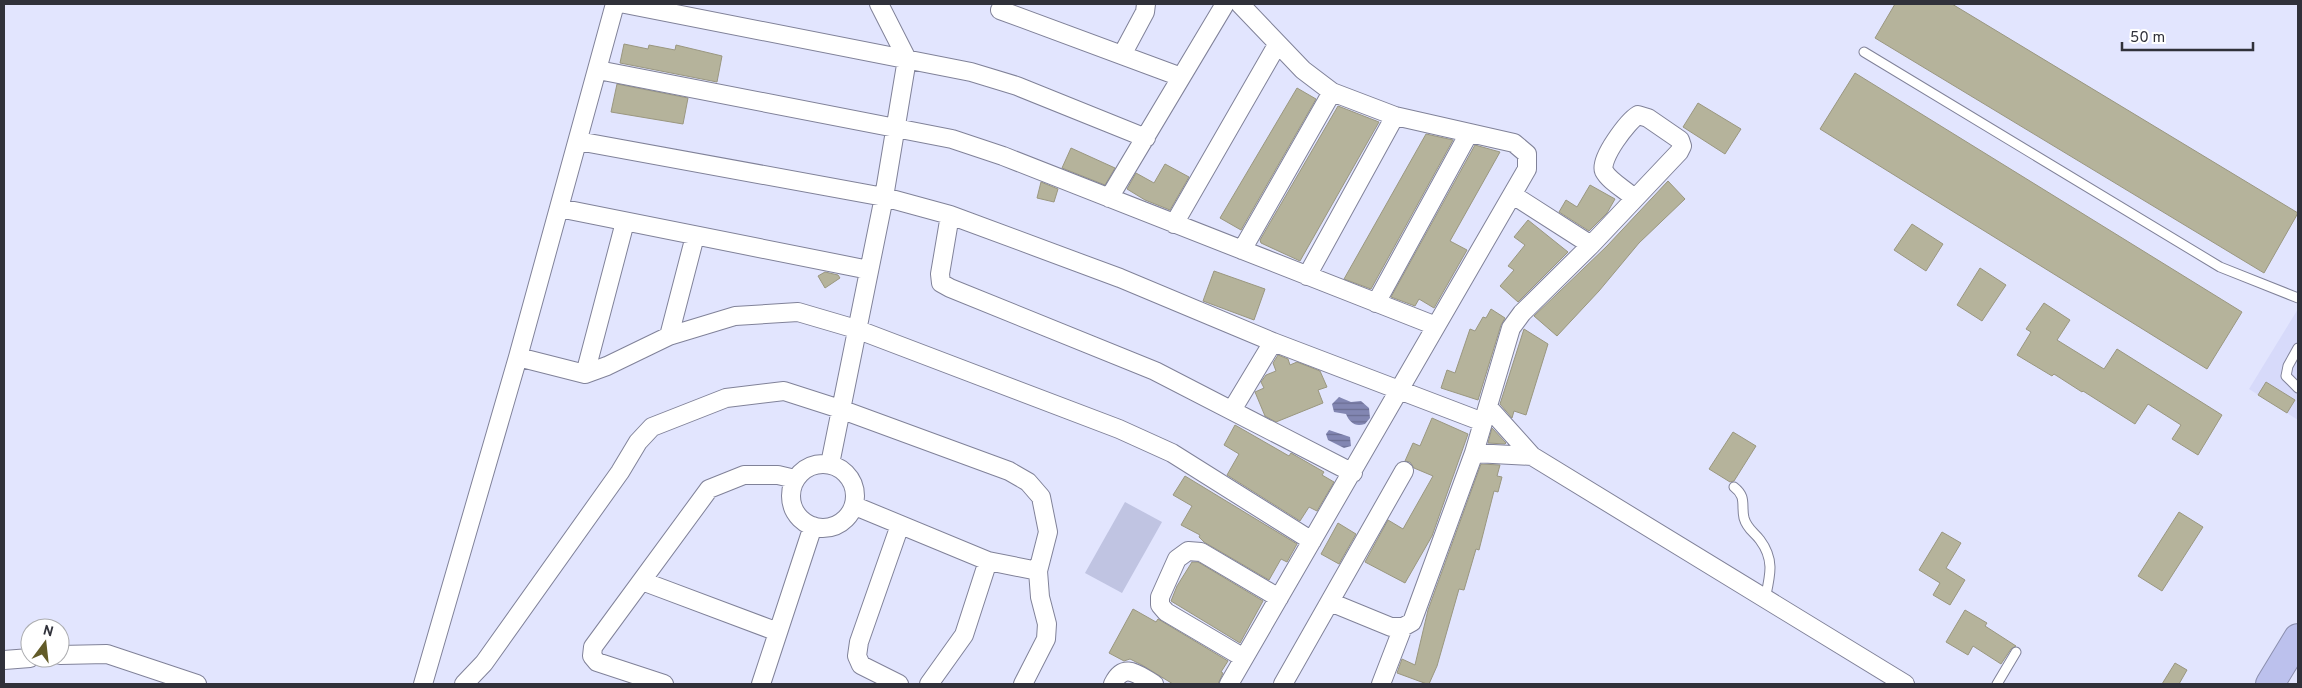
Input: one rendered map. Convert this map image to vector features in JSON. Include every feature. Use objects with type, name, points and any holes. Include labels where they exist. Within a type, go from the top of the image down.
[{"type":"highway","points":[[2270,684],[2298,638]]},
{"type":"street","points":[[423,684],[518,357],[615,4]]},
{"type":"street","points":[[625,4],[971,72],[1017,86],[1146,138]]},
{"type":"street","points":[[830,464],[884,197],[907,59],[879,4]]},
{"type":"street","points":[[1122,55],[1145,12],[1146,4]]},
{"type":"street","points":[[1109,198],[1225,4]]},
{"type":"street","points":[[1229,684],[1527,169],[1527,154],[1514,143],[1395,116],[1332,92],[1303,70],[1240,4]]},
{"type":"street","points":[[1000,10],[1181,77]]},
{"type":"street","points":[[1174,224],[1277,44]]},
{"type":"street","points":[[598,70],[961,142],[1003,156],[1436,326]]},
{"type":"street","points":[[1242,250],[1332,92]]},
{"type":"street","points":[[1381,684],[1403,628],[1412,622],[1474,453],[1511,328],[1522,313],[1591,245],[1679,152],[1682,146],[1680,140],[1648,118],[1638,115],[1631,119],[1606,156],[1603,165],[1605,172],[1634,198]]},
{"type":"street","points":[[1307,276],[1395,116]]},
{"type":"street","points":[[1376,303],[1469,133]]},
{"type":"street","points":[[578,141],[884,197],[950,215],[1120,278],[1274,342],[1400,390],[1486,415],[1532,456],[1905,684]]},
{"type":"street","points":[[1513,195],[1591,245]]},
{"type":"street","points":[[559,208],[869,270]]},
{"type":"street","points":[[950,215],[940,274],[941,283],[1155,371],[1352,473]]},
{"type":"street","points":[[585,374],[625,222]]},
{"type":"street","points":[[669,336],[694,236]]},
{"type":"street","points":[[518,357],[585,374],[608,366],[669,336],[735,316],[798,312],[856,330],[1119,430],[1172,453],[1312,541]]},
{"type":"street","points":[[1232,410],[1274,342]]},
{"type":"street","points":[[464,684],[490,655],[620,472],[638,442],[652,427],[726,398],[784,391],[840,408],[1009,471],[1028,482],[1041,498],[1048,532],[1038,571],[1040,597],[1047,624],[1046,639],[1023,684]]},
{"type":"street","points":[[1474,453],[1532,456]]},
{"type":"street","points":[[830,464],[846,472],[851,480],[855,488],[854,506],[845,520],[830,528],[813,526],[800,519],[793,507],[791,493],[795,479],[810,466],[830,464]]},
{"type":"street","points":[[1283,684],[1404,471]]},
{"type":"street","points":[[664,684],[597,662],[592,656],[593,647],[709,489],[744,475],[778,475],[795,479]]},
{"type":"street","points":[[854,506],[988,561],[1038,571]]},
{"type":"street","points":[[899,684],[861,666],[857,656],[858,642],[900,525]]},
{"type":"street","points":[[761,684],[813,526]]},
{"type":"street","points":[[1244,658],[1166,612],[1160,605],[1160,597],[1177,559],[1188,551],[1201,552],[1279,598]]},
{"type":"street","points":[[929,684],[964,634],[988,561]]},
{"type":"street","points":[[642,581],[778,632]]},
{"type":"street","points":[[1330,602],[1391,627],[1403,628]]},
{"type":"street","points":[[70,655],[107,654],[197,684]]},
{"type":"street","points":[[4,660],[20,659]]},
{"type":"street","points":[[1113,684],[1116,677],[1123,671],[1132,671],[1154,684]]},
{"type":"lane","points":[[1864,52],[2220,267],[2298,298]]},
{"type":"lane","points":[[2298,348],[2288,366],[2286,376],[2298,388]]},
{"type":"lane","points":[[1734,487],[1741,492],[1744,500],[1744,517],[1750,530],[1769,553],[1770,571],[1765,599]]},
{"type":"lane","points":[[1997,684],[2016,652]]},
{"type":"shaded area","points":[[2298,309],[2298,420],[2249,389]]},
{"type":"shaded area","points":[[1339,397],[1351,402],[1361,401],[1369,408],[1370,418],[1365,424],[1356,425],[1349,420],[1346,414],[1334,412],[1332,404]]},
{"type":"shaded area","points":[[1329,430],[1350,437],[1351,446],[1344,448],[1328,440],[1326,434]]},
{"type":"shaded area","points":[[1125,502],[1162,522],[1122,593],[1085,573]]},
{"type":"building","points":[[1895,4],[1952,4],[2298,213],[2264,273],[1875,38]]},
{"type":"building","points":[[624,44],[648,49],[649,45],[675,50],[676,45],[722,56],[717,82],[620,63]]},
{"type":"building","points":[[1855,73],[2242,312],[2207,369],[1820,129]]},
{"type":"building","points":[[617,84],[688,98],[683,124],[611,112]]},
{"type":"building","points":[[1297,88],[1316,99],[1241,230],[1220,218]]},
{"type":"building","points":[[1698,103],[1741,129],[1725,154],[1683,127]]},
{"type":"building","points":[[1338,106],[1379,122],[1300,261],[1261,243],[1260,240]]},
{"type":"building","points":[[1426,134],[1453,140],[1371,289],[1344,279]]},
{"type":"building","points":[[1475,145],[1500,152],[1450,241],[1467,250],[1434,308],[1419,299],[1415,306],[1391,297]]},
{"type":"building","points":[[1071,148],[1115,168],[1105,185],[1062,168]]},
{"type":"building","points":[[1165,164],[1189,177],[1170,210],[1145,200],[1127,189],[1136,173],[1154,183]]},
{"type":"building","points":[[1668,181],[1685,199],[1639,243],[1599,291],[1557,336],[1534,316],[1607,246]]},
{"type":"building","points":[[1041,182],[1058,189],[1054,202],[1037,198]]},
{"type":"building","points":[[1590,185],[1615,199],[1607,213],[1589,231],[1559,212],[1566,200],[1577,207]]},
{"type":"building","points":[[1528,220],[1568,252],[1518,302],[1500,286],[1514,270],[1508,266],[1525,245],[1514,237]]},
{"type":"building","points":[[1912,224],[1943,244],[1926,271],[1894,250]]},
{"type":"building","points":[[1980,268],[2006,285],[1982,321],[1957,305]]},
{"type":"building","points":[[1214,271],[1265,289],[1254,320],[1203,301]]},
{"type":"building","points":[[825,272],[838,275],[840,278],[825,288],[818,276]]},
{"type":"building","points":[[2044,303],[2070,320],[2057,340],[2104,369],[2117,349],[2222,415],[2198,455],[2172,439],[2181,425],[2148,404],[2135,424],[2054,374],[2052,376],[2017,355],[2031,332],[2026,329]]},
{"type":"building","points":[[1491,309],[1505,318],[1501,325],[1478,400],[1441,388],[1447,370],[1455,373],[1470,329],[1475,331],[1483,317],[1486,318]]},
{"type":"building","points":[[1524,329],[1548,344],[1526,415],[1514,411],[1512,418],[1500,404]]},
{"type":"building","points":[[1278,355],[1288,359],[1290,365],[1297,362],[1320,371],[1327,387],[1318,390],[1323,403],[1276,422],[1265,416],[1255,392],[1264,388],[1261,382],[1266,375],[1276,371],[1273,363]]},
{"type":"building","points":[[2266,382],[2295,400],[2287,413],[2258,395]]},
{"type":"building","points":[[1432,418],[1468,434],[1432,536],[1405,583],[1365,562],[1388,520],[1403,529],[1433,476],[1414,468],[1410,462],[1405,461],[1413,443],[1420,446]]},
{"type":"building","points":[[1235,425],[1289,456],[1291,453],[1324,472],[1322,475],[1334,482],[1317,511],[1309,507],[1300,521],[1227,475],[1239,454],[1224,445]]},
{"type":"building","points":[[1492,428],[1506,443],[1505,444],[1488,443]]},
{"type":"building","points":[[1733,432],[1756,446],[1734,481],[1730,482],[1709,469]]},
{"type":"building","points":[[1481,464],[1500,465],[1497,476],[1502,477],[1498,492],[1494,491],[1479,550],[1476,549],[1464,590],[1459,589],[1437,666],[1429,684],[1427,684],[1397,673],[1402,659],[1415,665],[1428,610]]},
{"type":"building","points":[[1185,476],[1297,544],[1287,562],[1281,559],[1269,580],[1204,542],[1199,537],[1200,535],[1181,525],[1192,506],[1173,495]]},
{"type":"building","points":[[2179,512],[2203,527],[2162,591],[2138,576]]},
{"type":"building","points":[[1338,523],[1356,534],[1339,564],[1321,554]]},
{"type":"building","points":[[1942,532],[1961,543],[1946,568],[1965,580],[1950,605],[1933,595],[1940,583],[1919,570]]},
{"type":"building","points":[[1192,562],[1198,562],[1263,601],[1240,643],[1171,601],[1177,586]]},
{"type":"building","points":[[1133,609],[1156,622],[1158,619],[1228,661],[1221,672],[1223,673],[1218,684],[1173,684],[1130,659],[1124,661],[1109,653]]},
{"type":"building","points":[[1965,610],[1987,623],[1985,626],[2016,646],[2011,649],[2001,664],[1973,646],[1968,655],[1946,642]]},
{"type":"building","points":[[2175,663],[2187,670],[2179,684],[2162,684]]}]
